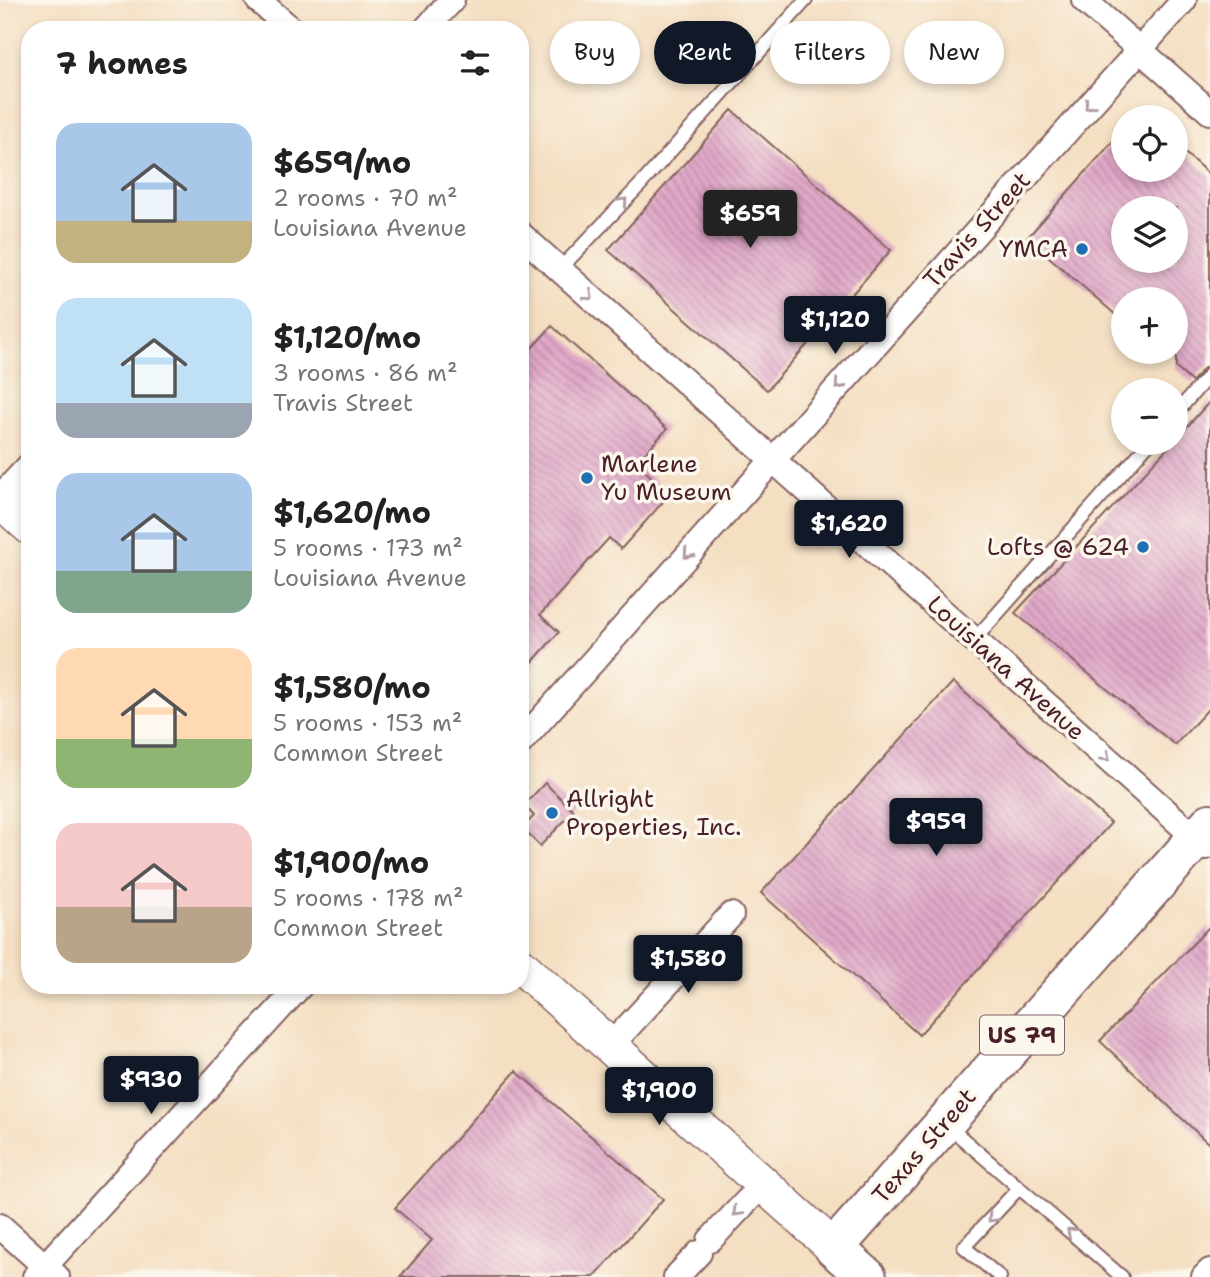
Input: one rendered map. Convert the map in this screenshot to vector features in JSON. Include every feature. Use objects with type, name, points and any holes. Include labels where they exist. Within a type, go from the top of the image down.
[{"type":"main road","points":[[0,499],[21,519]]},
{"type":"main road","name":"Texas Street","points":[[834,1248],[944,1123],[1206,837]]},
{"type":"main road","points":[[529,973],[867,1277]]},
{"type":"street","points":[[258,0],[282,21]]},
{"type":"street","points":[[433,21],[452,0]]},
{"type":"street","points":[[1084,0],[1210,112]]},
{"type":"street","name":"Travis Street","points":[[529,733],[1184,0]]},
{"type":"street","name":"Louisiana Avenue","points":[[529,242],[974,640],[1206,837]]},
{"type":"street","points":[[0,499],[21,475]]},
{"type":"street","points":[[611,1045],[731,915]]},
{"type":"street","points":[[0,1226],[45,1273],[293,994]]},
{"type":"street","points":[[676,1277],[763,1184]]},
{"type":"street","points":[[1204,1277],[1210,1271]]},
{"type":"lane","points":[[559,270],[642,183],[806,0]]},
{"type":"lane","points":[[1188,399],[1210,374]]},
{"type":"lane","points":[[974,640],[1138,455]]},
{"type":"lane","points":[[944,1123],[1122,1277]]},
{"type":"lane","points":[[1000,1277],[964,1247],[1019,1188]]},
{"type":"building","points":[[732,110],[891,250],[767,390],[608,250]]},
{"type":"building","name":"YMCA","points":[[1111,144],[1111,182],[1188,182],[1188,156],[1210,175],[1210,365],[1192,382],[1176,368],[1176,364],[1188,364],[1188,287],[1111,287],[1111,311],[1027,238]]},
{"type":"building","name":"Marlene Yu Museum","points":[[552,326],[667,429],[636,463],[670,494],[621,549],[609,538],[540,615],[559,632],[529,666],[530,387],[529,351]]},
{"type":"building","name":"Lofts @ 624","points":[[1210,401],[1210,707],[1175,745],[1015,613],[1161,455],[1188,455],[1188,426]]},
{"type":"building","points":[[953,682],[1111,823],[919,1035],[761,893]]},
{"type":"building","name":"Allright Properties, Inc.","points":[[545,783],[574,811],[540,846],[529,835],[529,821],[534,816],[529,810],[529,800]]},
{"type":"building","points":[[1210,926],[1210,1145],[1100,1041]]},
{"type":"building","points":[[516,1071],[663,1199],[594,1277],[400,1277],[432,1240],[395,1208]]},
{"type":"place","name":"YMCA","points":[[1082,249]]},
{"type":"place","name":"Marlene Yu Museum","points":[[587,478]]},
{"type":"place","name":"Lofts @ 624","points":[[1143,547]]},
{"type":"place","name":"Allright Properties, Inc.","points":[[552,813]]}]
